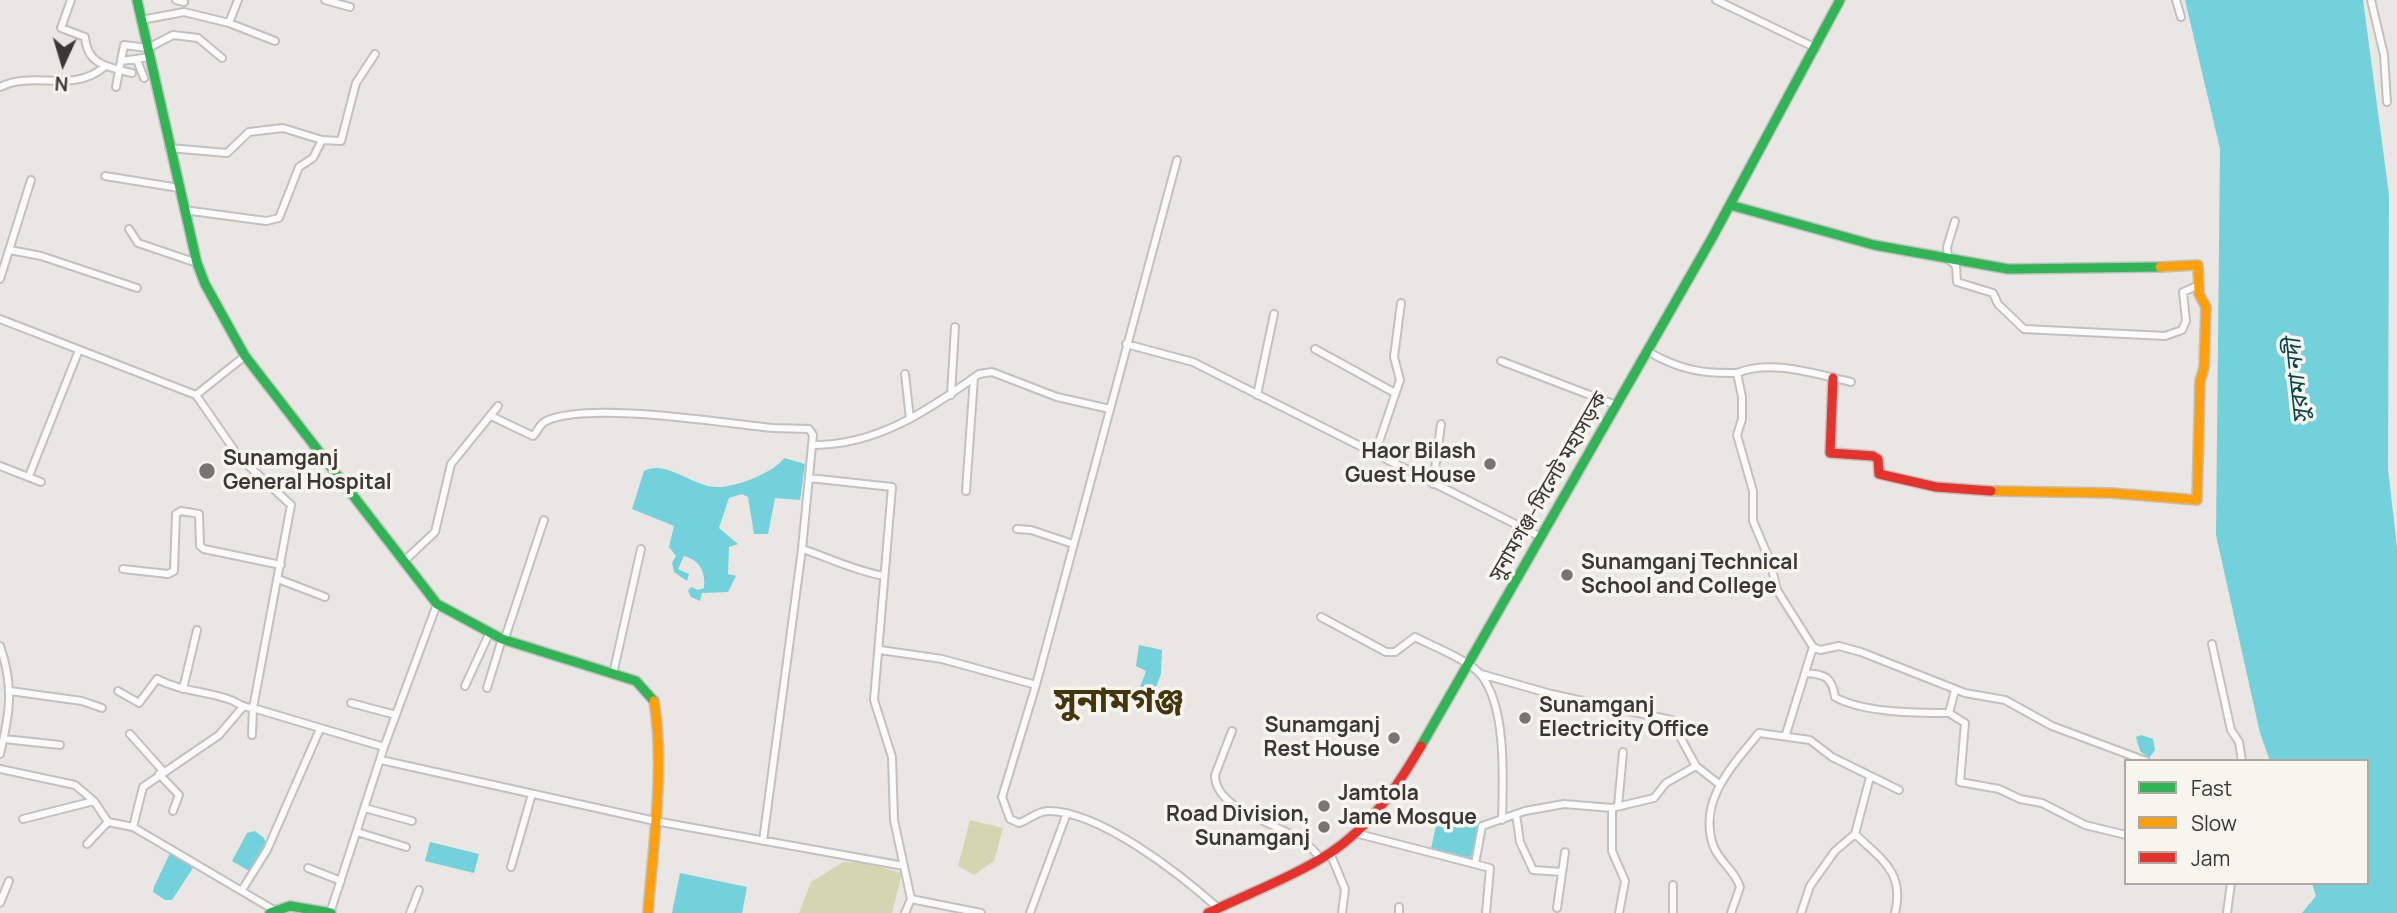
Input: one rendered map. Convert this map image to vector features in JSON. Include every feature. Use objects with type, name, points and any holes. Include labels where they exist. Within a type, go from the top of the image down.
[{"type":"street","points":[[71,0],[61,28],[85,37],[86,50],[104,66],[132,73]]},
{"type":"street","points":[[137,0],[197,263],[205,284],[245,356],[437,604],[489,634],[636,681],[654,701],[657,719],[655,821],[648,913]]},
{"type":"street","points":[[229,23],[238,0]]},
{"type":"street","points":[[324,0],[350,7]]},
{"type":"street","points":[[1716,0],[1816,48]]},
{"type":"street","name":"সুনামগঞ্জ-সিলেট মহাসড়ক","points":[[1208,913],[1320,859],[1355,833],[1397,787],[1730,205],[1840,0]]},
{"type":"street","points":[[2176,0],[2181,17]]},
{"type":"street","points":[[2371,0],[2384,55],[2387,102]]},
{"type":"street","points":[[141,20],[184,12],[229,23],[275,41]]},
{"type":"street","points":[[121,61],[149,56],[173,35],[198,37],[222,58]]},
{"type":"street","points":[[116,87],[124,45],[149,56]]},
{"type":"street","points":[[169,148],[227,153],[249,132],[284,128],[322,140],[341,141],[356,83],[375,54]]},
{"type":"street","points":[[137,60],[144,78]]},
{"type":"street","points":[[0,87],[11,82],[83,80],[104,66]]},
{"type":"street","points":[[184,210],[274,221],[279,218],[299,167],[313,158],[322,140]]},
{"type":"street","points":[[1177,160],[1036,685],[1002,797],[1010,819],[1019,823],[1044,810],[1080,815],[1150,854],[1219,908]]},
{"type":"street","points":[[105,176],[179,188]]},
{"type":"street","points":[[0,279],[30,180]]},
{"type":"street","points":[[1730,205],[1874,246],[1948,260],[2020,269],[2109,270],[2198,265],[2199,285],[2206,307],[2204,368],[2200,381],[2197,500],[1951,488],[1898,480],[1880,474],[1878,459],[1873,456],[1830,453],[1833,378]]},
{"type":"street","points":[[1948,260],[1949,239],[1955,221]]},
{"type":"street","points":[[129,229],[138,243],[197,263]]},
{"type":"street","points":[[10,250],[41,256],[137,288]]},
{"type":"street","points":[[1948,260],[1956,267],[1957,282],[1993,293],[1998,304],[2024,329],[2165,336],[2182,330],[2186,321],[2183,292],[2199,285]]},
{"type":"street","points":[[1375,454],[1399,380],[1394,357],[1401,303]]},
{"type":"street","points":[[1257,395],[1274,314]]},
{"type":"street","points":[[0,319],[196,396],[239,457],[291,505],[253,708],[252,735]]},
{"type":"street","points":[[951,395],[956,327]]},
{"type":"street","points":[[1126,344],[1193,362],[1541,537]]},
{"type":"street","points":[[1315,349],[1395,393]]},
{"type":"street","points":[[29,476],[79,350]]},
{"type":"street","points":[[1646,350],[1685,370],[1704,374],[1737,373],[1753,366],[1772,367],[1851,382]]},
{"type":"street","points":[[196,396],[245,356]]},
{"type":"street","points":[[1502,360],[1616,405]]},
{"type":"street","points":[[813,444],[860,438],[895,428],[974,378],[992,372],[1057,397],[1110,409]]},
{"type":"street","points":[[1737,373],[1742,397],[1742,419],[1737,435],[1753,491],[1753,521],[1770,561],[1777,590],[1813,647],[1820,650],[1839,646],[1861,652],[1955,690],[2005,700],[2052,726],[2141,759]]},
{"type":"street","points":[[905,374],[911,419]]},
{"type":"street","points":[[966,491],[974,378]]},
{"type":"street","points":[[403,562],[435,532],[451,464],[498,406]]},
{"type":"street","points":[[491,416],[533,436],[542,423],[578,413],[643,415],[773,428],[801,427],[809,429],[813,435],[802,549],[763,841]]},
{"type":"street","points":[[1433,484],[1441,424]]},
{"type":"street","points":[[0,466],[41,482]]},
{"type":"street","points":[[809,478],[892,487],[879,613],[880,650],[874,700],[892,757],[894,820],[911,899],[905,913]]},
{"type":"street","points":[[123,569],[168,574],[174,571],[174,524],[176,514],[181,511],[199,514],[200,546],[204,549],[281,565]]},
{"type":"street","points":[[487,688],[544,520]]},
{"type":"street","points":[[1017,529],[1031,530],[1073,544]]},
{"type":"street","points":[[613,674],[641,549]]},
{"type":"street","points":[[802,549],[845,563],[860,573],[884,576]]},
{"type":"street","points":[[278,579],[324,597]]},
{"type":"street","points":[[0,769],[75,785],[94,801],[108,822],[133,827],[242,890],[272,911],[290,906],[330,913],[384,747],[437,604]]},
{"type":"street","points":[[1321,618],[1386,652],[1395,652],[1415,637],[1481,674],[1551,694],[1671,720],[1696,766],[1719,784]]},
{"type":"street","points":[[183,689],[197,630]]},
{"type":"street","points":[[466,685],[489,634]]},
{"type":"street","points":[[2212,644],[2231,730],[2239,742],[2242,759]]},
{"type":"street","points":[[0,646],[10,679],[0,754]]},
{"type":"street","points":[[1786,734],[1813,647]]},
{"type":"street","points":[[880,650],[942,659],[1036,685]]},
{"type":"street","points":[[1805,673],[1823,674],[1832,682],[1835,697],[1846,703],[1913,714],[1949,713],[1965,723],[1960,782],[1999,789],[2020,799],[2042,803],[2085,825],[2124,835]]},
{"type":"street","points":[[1481,674],[1490,694],[1502,746],[1502,820]]},
{"type":"street","points":[[118,691],[139,703],[157,680],[183,689],[231,699],[242,708],[253,708],[384,747]]},
{"type":"street","points":[[1949,713],[1955,690]]},
{"type":"street","points":[[10,691],[82,701],[102,708]]},
{"type":"street","points":[[351,703],[396,715]]},
{"type":"street","points":[[133,827],[143,787],[219,735],[242,708]]},
{"type":"street","points":[[242,890],[267,850],[320,729]]},
{"type":"street","points":[[1233,731],[1215,775],[1221,792],[1241,810],[1310,844],[1320,859]]},
{"type":"street","points":[[1731,913],[1740,887],[1713,846],[1709,823],[1719,784],[1759,733],[1786,734],[1810,740],[1832,757],[1899,790]]},
{"type":"street","points":[[130,734],[179,795],[173,811]]},
{"type":"street","points":[[4,739],[60,745]]},
{"type":"street","points":[[1619,913],[1625,881],[1612,851],[1623,752]]},
{"type":"street","points":[[381,760],[655,821],[904,866]]},
{"type":"street","points":[[1475,864],[1482,826],[1517,814],[1564,804],[1615,807],[1654,798],[1666,783],[1696,766]]},
{"type":"street","points":[[1801,913],[1810,886],[1835,851],[1854,834],[1870,777]]},
{"type":"street","points":[[511,867],[532,794]]},
{"type":"street","points":[[23,819],[94,801]]},
{"type":"street","points":[[365,808],[412,821]]},
{"type":"street","points":[[1030,913],[1067,813]]},
{"type":"street","points":[[1517,814],[1520,842],[1533,870],[1562,872]]},
{"type":"street","points":[[87,844],[108,822]]},
{"type":"street","points":[[357,832],[406,847]]},
{"type":"street","points":[[1355,833],[1490,868],[1486,913]]},
{"type":"street","points":[[1854,834],[1884,860],[1893,874],[1898,884],[1895,913]]},
{"type":"street","points":[[1330,852],[1345,889],[1342,913]]},
{"type":"street","points":[[1557,908],[1565,852]]},
{"type":"street","points":[[309,868],[341,881]]},
{"type":"street","points":[[0,903],[9,881]]},
{"type":"street","points":[[1673,885],[1673,913]]},
{"type":"street","points":[[2227,913],[2231,885]]},
{"type":"street","points":[[411,913],[419,890]]},
{"type":"street","points":[[911,899],[981,913]]},
{"type":"green space","points":[[970,820],[1003,828],[994,861],[974,875],[958,866]]},
{"type":"green space","points":[[843,862],[865,863],[902,873],[892,913],[799,913],[811,882]]},
{"type":"water","name":"সুরমা নদী","points":[[2185,0],[2363,0],[2389,195],[2388,469],[2397,547],[2397,913],[2302,913],[2316,896],[2313,885],[2369,885],[2369,759],[2269,759],[2260,733],[2216,535],[2220,149]]},
{"type":"water","points":[[784,458],[805,464],[800,500],[775,498],[768,534],[754,534],[748,497],[742,494],[729,498],[719,528],[738,544],[729,547],[728,574],[736,576],[728,592],[702,593],[700,601],[691,597],[688,591],[691,587],[698,590],[704,588],[704,577],[698,564],[684,556],[678,569],[689,574],[687,581],[674,572],[672,563],[676,556],[669,547],[674,526],[632,509],[644,471],[661,468],[707,486],[724,487],[763,474]]},
{"type":"water","points":[[1139,645],[1162,650],[1161,674],[1148,707],[1134,703],[1146,671],[1136,666]]},
{"type":"water","points":[[2141,735],[2153,739],[2155,750],[2149,758],[2140,751],[2136,737]]},
{"type":"water","points":[[1439,811],[1480,821],[1471,858],[1431,849]]},
{"type":"water","points":[[255,831],[264,838],[266,844],[251,872],[232,861],[247,833]]},
{"type":"water","points":[[430,842],[479,854],[474,873],[425,861]]},
{"type":"water","points":[[179,850],[190,855],[193,868],[172,900],[165,900],[153,892],[154,887],[170,853]]},
{"type":"water","points":[[680,873],[747,887],[742,913],[672,913]]},
{"type":"traffic: fast","points":[[137,0],[197,263],[205,284],[245,356],[437,604],[502,639],[636,681],[654,701]]},
{"type":"traffic: fast","points":[[1421,746],[1712,238],[1840,0]]},
{"type":"traffic: fast","points":[[1730,205],[1874,245],[2008,269],[2160,267]]},
{"type":"traffic: fast","points":[[270,913],[290,906],[331,913]]},
{"type":"traffic: slow","points":[[1991,491],[2111,493],[2197,500],[2200,381],[2204,368],[2206,307],[2199,294],[2198,265],[2160,267]]},
{"type":"traffic: slow","points":[[648,913],[658,779],[654,701]]},
{"type":"traffic: jam","points":[[1833,378],[1830,453],[1873,456],[1878,459],[1879,474],[1936,487],[1991,491]]},
{"type":"traffic: jam","points":[[1208,913],[1302,869],[1345,842],[1382,805],[1421,746]]},
{"type":"place","name":"Haor Bilash Guest House","points":[[1490,464]]},
{"type":"place","name":"Sunamganj General Hospital","points":[[207,471]]},
{"type":"place","name":"Sunamganj Technical School and College","points":[[1567,575]]},
{"type":"place","name":"Sunamganj Electricity Office","points":[[1525,718]]},
{"type":"place","name":"Sunamganj Rest House","points":[[1394,738]]},
{"type":"place","name":"Jamtola Jame Mosque","points":[[1324,806]]},
{"type":"place","name":"Road Division, Sunamganj","points":[[1324,827]]},
{"type":"district","name":"সুনামগঞ্জ","points":[[1119,702]]}]
